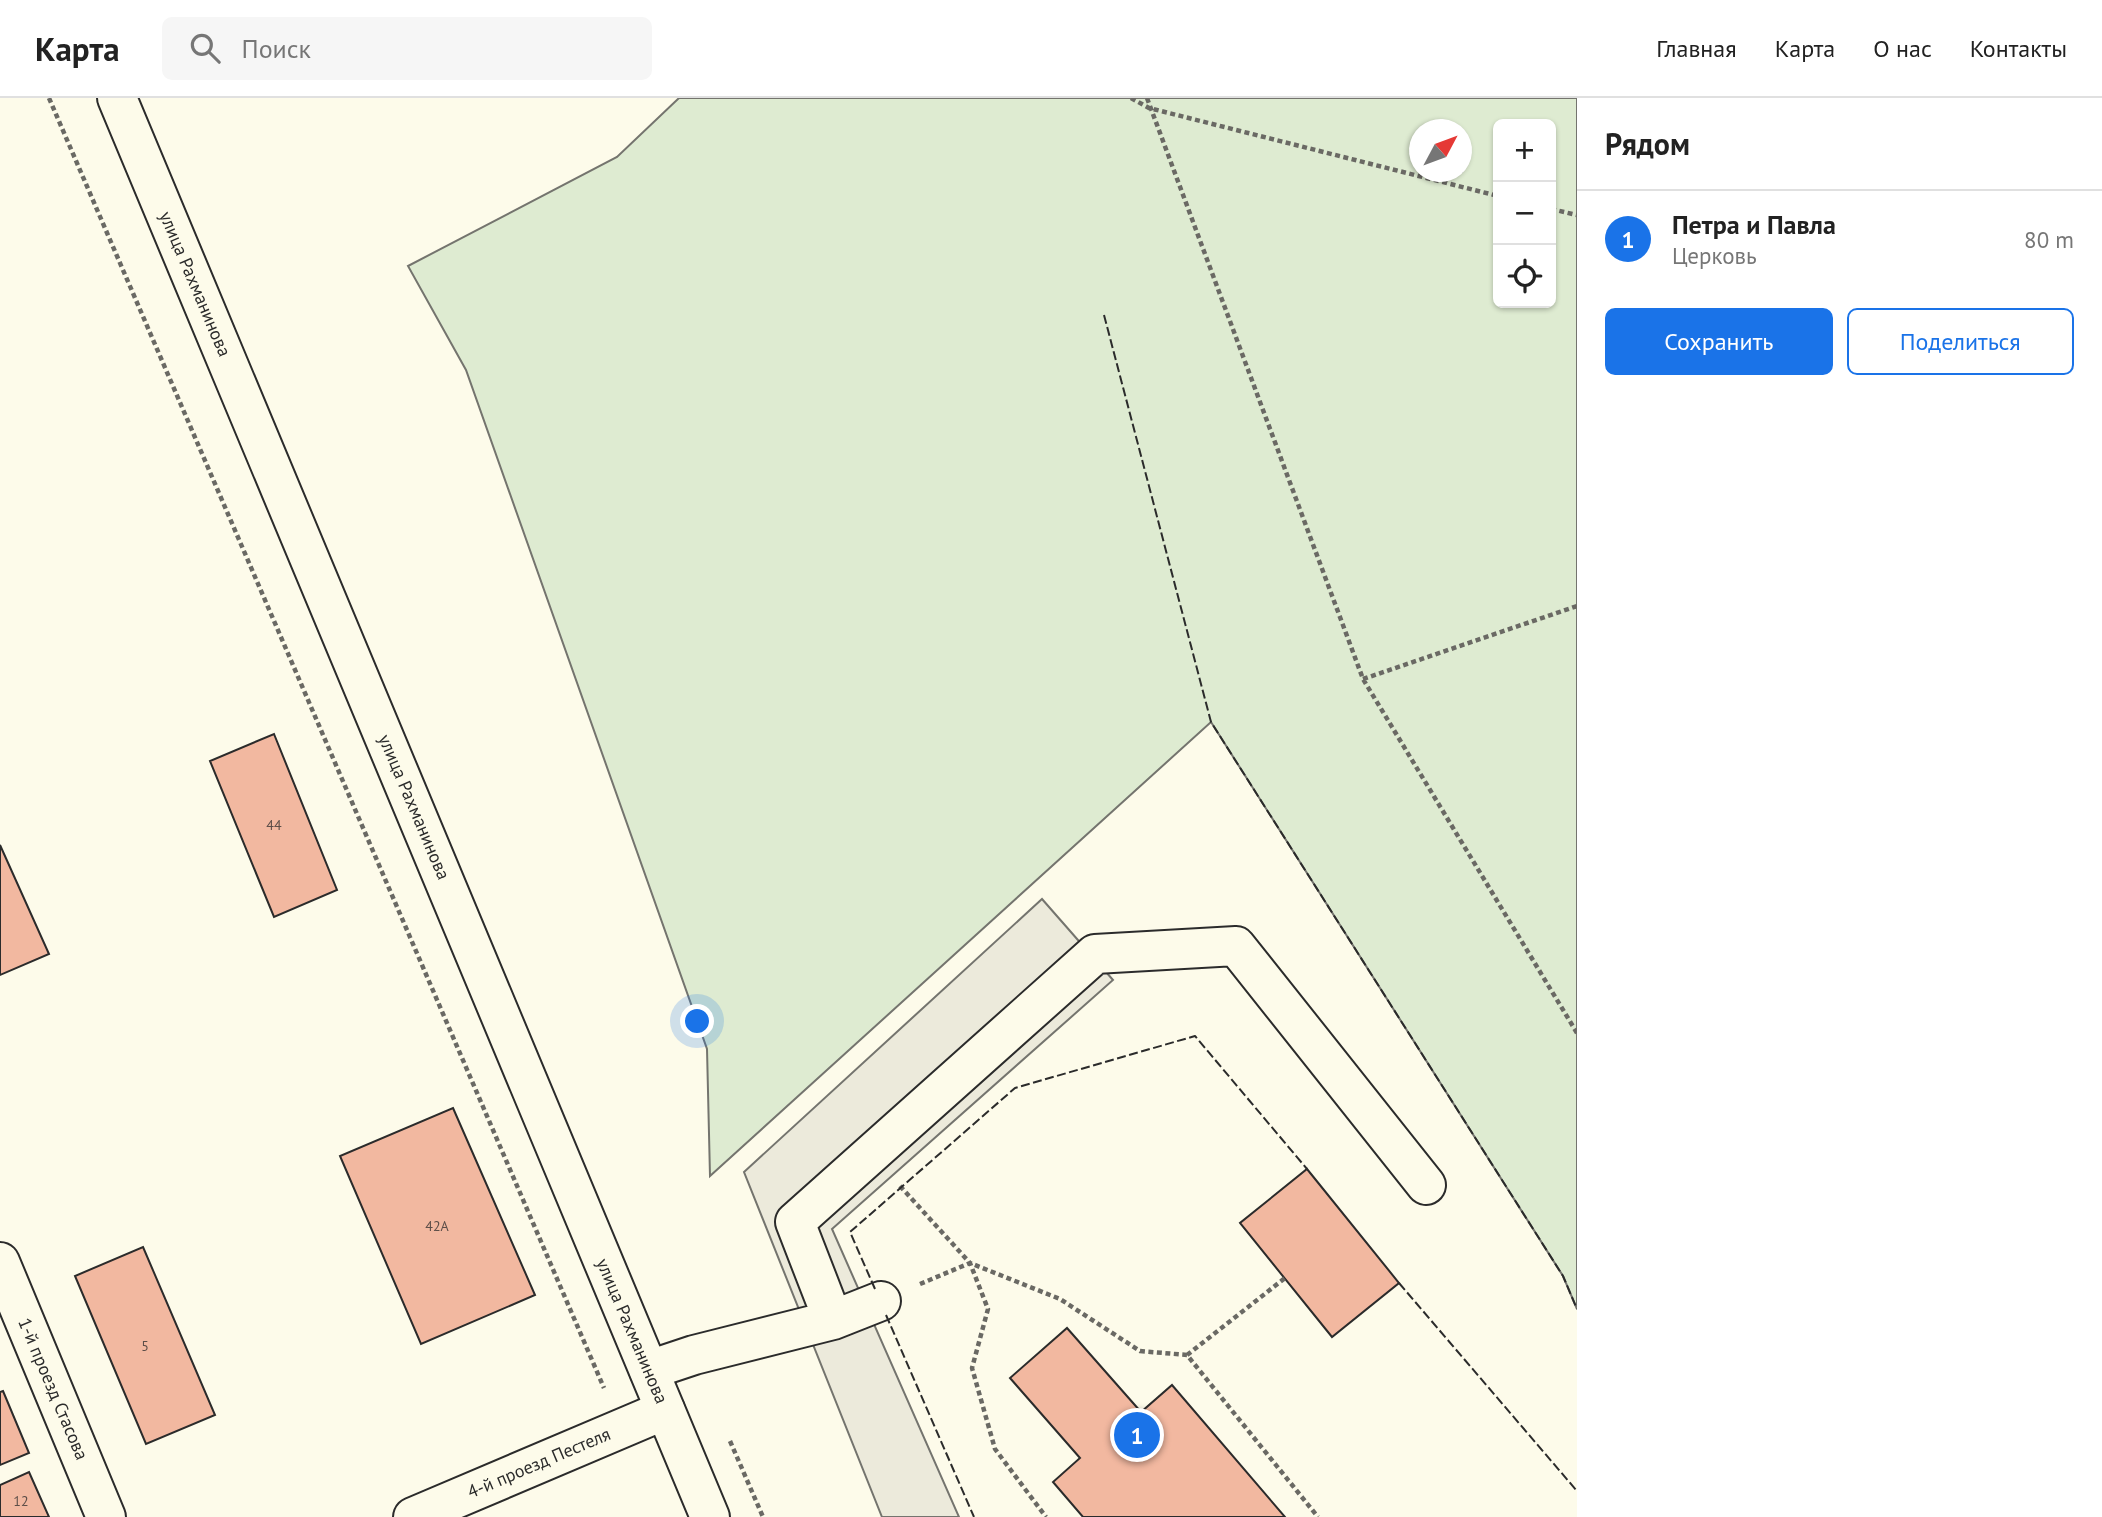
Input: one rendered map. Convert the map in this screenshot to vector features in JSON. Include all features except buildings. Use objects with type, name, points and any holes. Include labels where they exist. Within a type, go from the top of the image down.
[{"type":"main road","name":"улица Рахманинова","points":[[117,98],[710,1517]]},
{"type":"main road","points":[[833,1320],[795,1222],[1095,954],[1236,946],[1426,1185]]},
{"type":"main road","name":"1-й проезд Стасова","points":[[0,1262],[106,1517]]},
{"type":"main road","points":[[649,1370],[694,1355],[833,1320],[881,1301]]},
{"type":"main road","name":"4-й проезд Пестеля","points":[[413,1517],[665,1410]]},
{"type":"path","points":[[49,98],[621,1428]]},
{"type":"path","points":[[1130,98],[1149,108],[1493,195]]},
{"type":"path","points":[[1147,98],[1363,679],[1577,1033]]},
{"type":"path","points":[[1556,210],[1577,215]]},
{"type":"path","points":[[1363,679],[1577,606]]},
{"type":"path","points":[[871,1154],[970,1263],[988,1309],[972,1368],[995,1449],[1046,1517]]},
{"type":"path","points":[[881,1301],[970,1263],[1060,1299],[1140,1351],[1188,1355],[1285,1278]]},
{"type":"path","points":[[1188,1355],[1318,1517]]},
{"type":"green space","points":[[679,98],[1577,98],[1577,1309],[1563,1276],[1211,722],[710,1176],[707,1049],[466,370],[408,266],[617,157]]},
{"type":"shaded area","points":[[1042,899],[1113,980],[832,1229],[959,1517],[882,1517],[744,1172]]},
{"type":"fence","points":[[1104,315],[1211,722],[1563,1276],[1577,1309]]},
{"type":"fence","points":[[875,1289],[850,1232],[1015,1088],[1195,1036],[1307,1169]]},
{"type":"fence","points":[[1399,1283],[1577,1491]]},
{"type":"fence","points":[[886,1315],[974,1517]]},
{"type":"place","name":"Петра и Павла","points":[[1137,1435]]}]
